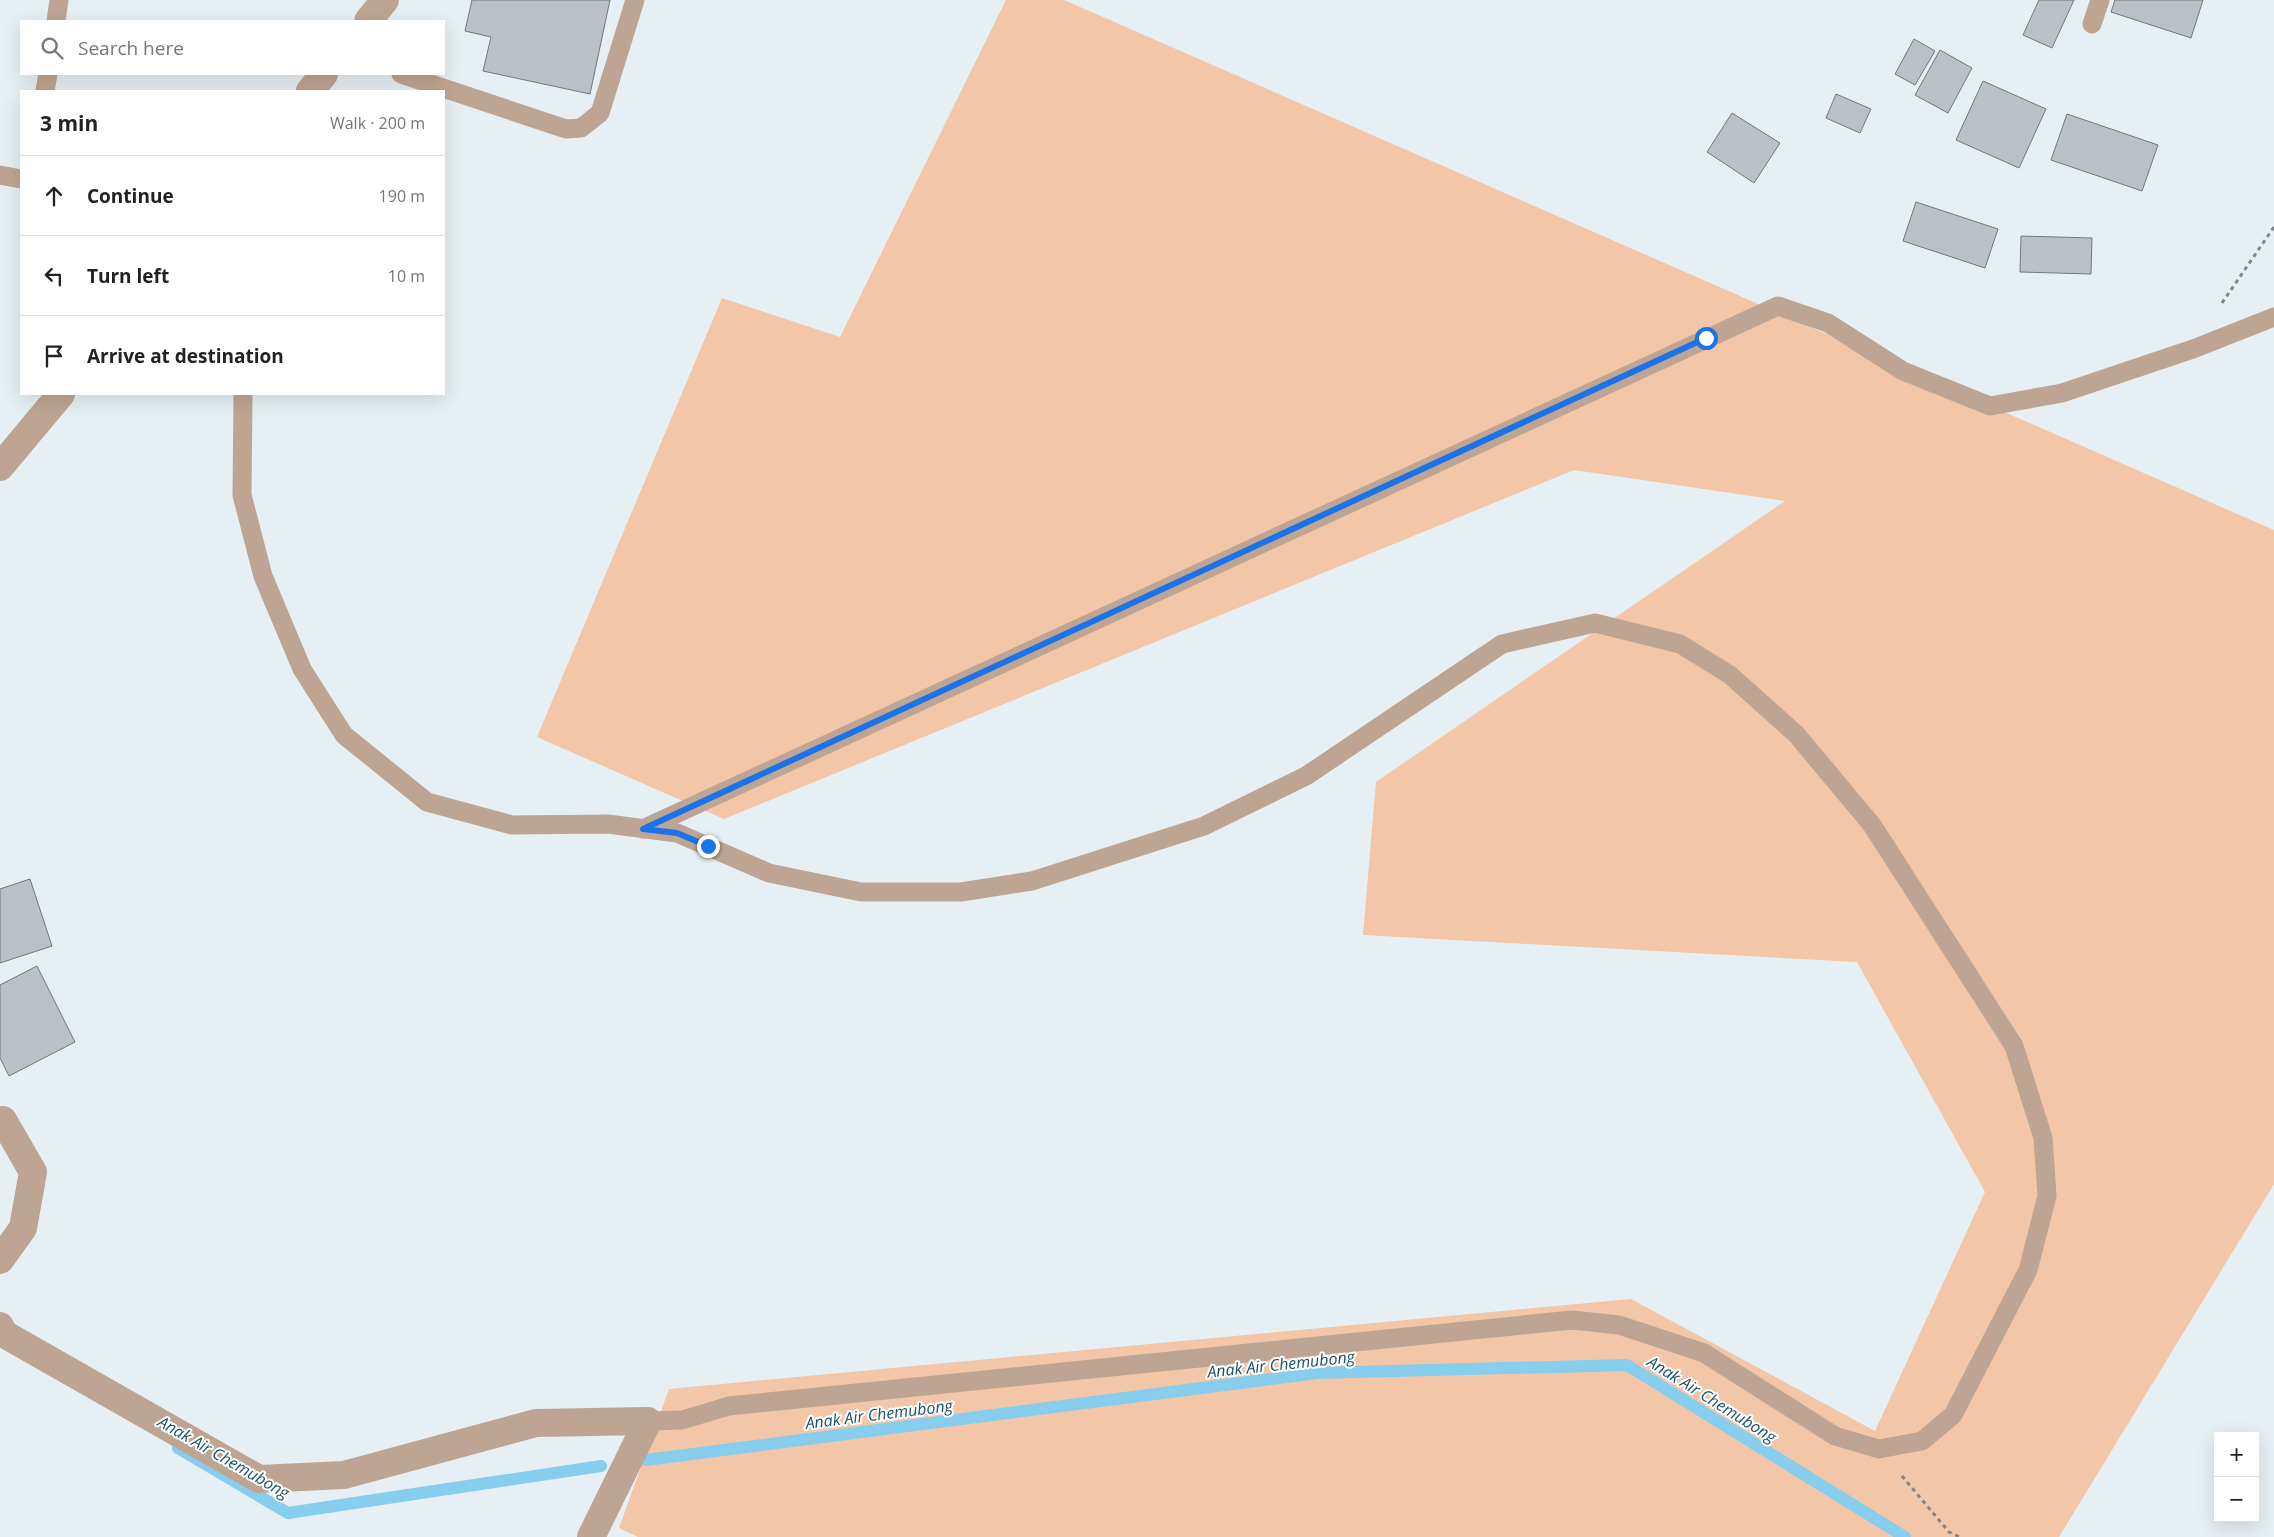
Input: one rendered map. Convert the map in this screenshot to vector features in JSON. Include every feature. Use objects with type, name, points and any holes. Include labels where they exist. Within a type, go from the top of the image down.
[{"type":"street","points":[[369,20],[385,0]]},
{"type":"street","points":[[311,90],[323,75]]},
{"type":"street","points":[[0,467],[59,395]]},
{"type":"street","points":[[0,1260],[23,1228],[33,1172],[3,1120]]},
{"type":"street","points":[[0,1326],[4,1334],[259,1480],[344,1475],[536,1423],[648,1421],[591,1537]]},
{"type":"lane","points":[[56,20],[59,0]]},
{"type":"lane","points":[[404,75],[566,129],[581,128],[600,113],[635,0]]},
{"type":"lane","points":[[2092,24],[2100,0]]},
{"type":"lane","points":[[45,90],[48,75]]},
{"type":"lane","points":[[0,175],[20,178]]},
{"type":"lane","points":[[643,829],[1778,306],[1828,323],[1903,371],[1990,406],[2062,393],[2192,349],[2274,317]]},
{"type":"lane","points":[[242,395],[242,495],[263,576],[302,670],[344,735],[427,802],[512,825],[608,824],[677,833],[769,873],[861,892],[961,892],[1032,881],[1204,826],[1306,776],[1502,644],[1595,623],[1680,644],[1730,675],[1796,734],[1872,825],[2014,1046],[2043,1138],[2047,1196],[2028,1270],[1953,1415],[1922,1441],[1879,1449],[1835,1436],[1704,1353],[1619,1325],[1572,1320],[728,1406],[682,1420],[648,1421]]},
{"type":"path","points":[[2192,349],[2274,227]]},
{"type":"path","points":[[1879,1449],[1949,1532],[1960,1537]]},
{"type":"shaded area","points":[[1006,0],[1064,0],[2274,530],[2274,1184],[2059,1537],[638,1537],[619,1528],[669,1389],[1631,1299],[1875,1431],[1985,1192],[1857,962],[1363,935],[1376,782],[1785,501],[1574,470],[724,819],[537,737],[722,298],[840,337]]},
{"type":"building","points":[[472,0],[610,0],[590,94],[483,71],[491,37],[465,31]]},
{"type":"building","points":[[2039,0],[2074,0],[2052,48],[2023,35]]},
{"type":"building","points":[[2115,0],[2203,0],[2191,38],[2111,12]]},
{"type":"building","points":[[1914,39],[1935,51],[1915,85],[1895,74]]},
{"type":"building","points":[[1940,50],[1972,68],[1948,113],[1915,95]]},
{"type":"building","points":[[1983,81],[2046,109],[2019,168],[1956,140]]},
{"type":"building","points":[[1836,94],[1871,109],[1860,133],[1826,118]]},
{"type":"building","points":[[1732,113],[1780,143],[1754,183],[1707,152]]},
{"type":"building","points":[[2067,114],[2158,145],[2142,191],[2051,160]]},
{"type":"building","points":[[1916,202],[1998,229],[1985,268],[1903,241]]},
{"type":"building","points":[[2021,236],[2092,238],[2091,274],[2020,272]]},
{"type":"building","points":[[30,879],[52,946],[0,963],[0,889]]},
{"type":"building","points":[[37,966],[75,1042],[9,1076],[0,1058],[0,985]]},
{"type":"waterway","name":"Anak Air Chemubong","points":[[646,1460],[1317,1373],[1627,1365],[1905,1537]]},
{"type":"waterway","name":"Anak Air Chemubong","points":[[178,1448],[288,1513],[601,1466]]},
{"type":"route","points":[[708,846],[677,833],[643,829],[1706,338]]}]
